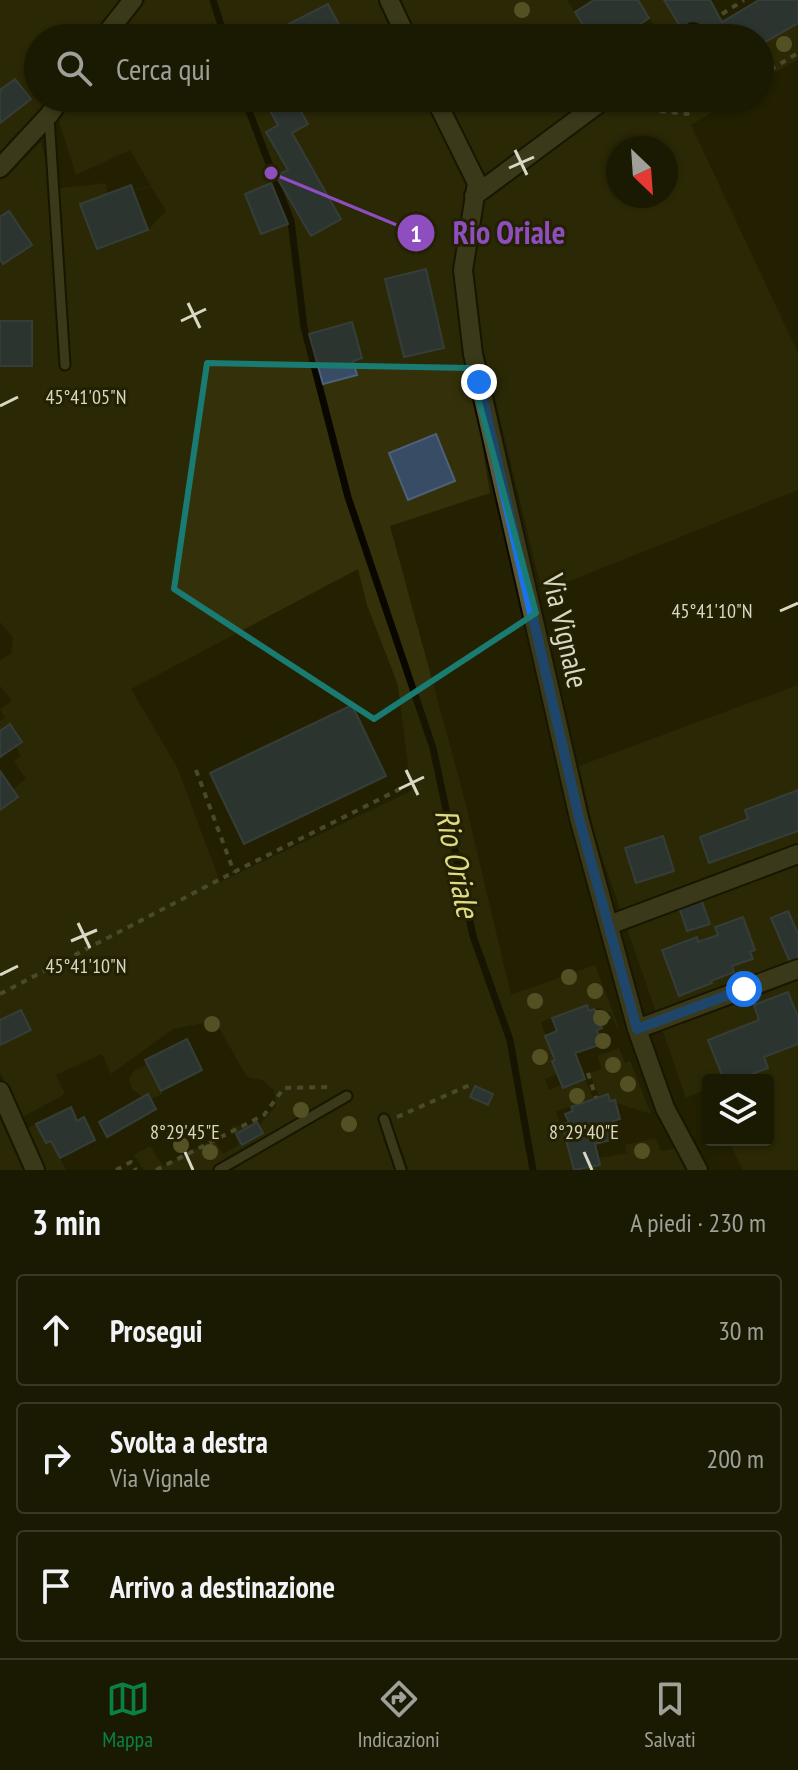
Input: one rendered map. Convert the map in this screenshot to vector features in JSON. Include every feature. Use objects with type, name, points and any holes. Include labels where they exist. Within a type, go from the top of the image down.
[{"type":"street","points":[[114,24],[133,0]]},
{"type":"street","points":[[389,0],[400,24]]},
{"type":"street","points":[[0,168],[51,112]]},
{"type":"street","name":"Via Vignale","points":[[442,112],[477,183],[463,270],[473,354],[575,803],[637,1029],[665,1108],[698,1170]]},
{"type":"street","points":[[474,196],[587,112]]},
{"type":"street","points":[[609,925],[798,854]]},
{"type":"street","points":[[637,1029],[798,969]]},
{"type":"street","points":[[0,1091],[35,1170]]},
{"type":"lane","points":[[49,115],[65,365]]},
{"type":"lane","points":[[219,1170],[347,1096]]},
{"type":"lane","points":[[384,1119],[401,1170]]},
{"type":"path","points":[[722,14],[744,0]]},
{"type":"path","points":[[774,68],[798,53]]},
{"type":"path","points":[[196,770],[234,872]]},
{"type":"path","points":[[0,994],[404,787]]},
{"type":"path","points":[[595,1012],[608,1015],[616,1030]]},
{"type":"path","points":[[588,1073],[596,1098]]},
{"type":"path","points":[[116,1170],[131,1162],[136,1170]]},
{"type":"highlighted area","points":[[207,363],[470,368],[536,613],[374,719],[174,589]]},
{"type":"shaded area","points":[[0,0],[127,0],[107,24],[24,24],[24,112],[37,112],[0,157]]},
{"type":"shaded area","points":[[146,0],[381,0],[392,24],[126,24]]},
{"type":"shaded area","points":[[393,0],[567,0],[582,24],[404,24]]},
{"type":"shaded area","points":[[638,0],[664,0],[679,24],[653,24]]},
{"type":"shaded area","points":[[798,23],[798,59],[774,74],[774,37]]},
{"type":"shaded area","points":[[65,112],[435,112],[469,182],[457,232],[457,290],[490,493],[390,526],[464,797],[511,995],[595,965],[619,1028],[611,1013],[600,1008],[589,1011],[587,1005],[541,1022],[557,1074],[545,1079],[549,1090],[562,1084],[564,1088],[585,1079],[594,1099],[556,1111],[574,1170],[409,1170],[395,1132],[383,1139],[395,1170],[226,1170],[321,1115],[316,1108],[226,1159],[227,1163],[213,1170],[144,1170],[134,1155],[150,1146],[163,1166],[214,1139],[223,1154],[239,1145],[231,1125],[247,1127],[236,1134],[242,1145],[276,1106],[274,1090],[262,1080],[247,1077],[215,1021],[173,1029],[111,1074],[102,1054],[56,1075],[65,1094],[23,1117],[0,1073],[0,1045],[31,1029],[21,1010],[0,1020],[0,810],[18,797],[13,789],[26,779],[14,761],[21,756],[16,746],[21,742],[10,725],[0,731],[0,721],[5,718],[0,709],[12,701],[0,686],[0,661],[11,653],[13,638],[0,622],[0,180],[41,142],[54,189],[106,183],[108,196],[81,205],[98,249],[148,230],[166,211],[151,187],[116,194],[151,186],[130,150],[76,175],[59,122]],"holes":[[[358,569],[367,605],[398,685],[411,791],[220,882],[177,767],[131,689]]]},
{"type":"shaded area","points":[[448,112],[578,112],[487,179],[479,175]]},
{"type":"shaded area","points":[[600,112],[712,112],[691,125],[798,353],[798,490],[542,592],[472,303],[472,266],[483,199]]},
{"type":"shaded area","points":[[798,685],[798,1170],[743,1170],[731,1146],[774,1146],[774,1074],[702,1074],[702,1091],[686,1098],[596,840],[579,766]]},
{"type":"shaded area","points":[[619,1048],[625,1063],[630,1061],[651,1114],[616,1103],[615,1100],[610,1101],[608,1094],[599,1097],[590,1073],[602,1069],[597,1056]]},
{"type":"shaded area","points":[[148,1064],[163,1094],[151,1099],[148,1094],[143,1097],[132,1089],[129,1079],[135,1070]]},
{"type":"shaded area","points":[[0,1099],[37,1170],[0,1170]]},
{"type":"shaded area","points":[[36,1124],[46,1143],[51,1141],[66,1170],[46,1170],[26,1129]]},
{"type":"shaded area","points":[[655,1138],[661,1151],[677,1148],[689,1170],[576,1170],[600,1165],[599,1158],[627,1153],[625,1145]]},
{"type":"building","points":[[594,0],[638,0],[649,18],[640,24],[582,24],[575,12]]},
{"type":"building","points":[[664,0],[710,0],[722,22],[759,0],[798,0],[798,23],[774,37],[774,24],[679,24]]},
{"type":"building","points":[[328,4],[339,24],[289,24]]},
{"type":"building","points":[[15,79],[24,90],[24,104],[0,123],[0,90]]},
{"type":"building","points":[[271,112],[301,112],[308,124],[292,133],[341,219],[311,236],[276,176],[288,170],[266,132],[278,125]]},
{"type":"building","points":[[271,183],[288,224],[261,234],[245,194]]},
{"type":"building","points":[[131,185],[148,230],[97,249],[80,204]]},
{"type":"building","points":[[9,211],[32,245],[3,264],[0,259],[0,217]]},
{"type":"building","points":[[426,269],[444,348],[404,357],[385,279]]},
{"type":"building","points":[[0,321],[32,321],[32,366],[0,366]]},
{"type":"building","points":[[352,322],[362,358],[353,361],[357,375],[323,384],[309,334]]},
{"type":"building","points":[[436,434],[455,481],[408,500],[389,453]]},
{"type":"building","points":[[352,705],[386,776],[244,844],[210,773]]},
{"type":"building","points":[[10,724],[22,742],[0,757],[0,731]]},
{"type":"building","points":[[0,771],[18,797],[0,810]]},
{"type":"building","points":[[798,790],[798,831],[709,863],[700,837],[748,819],[745,810]]},
{"type":"building","points":[[663,836],[674,871],[636,883],[625,848]]},
{"type":"building","points":[[700,896],[710,924],[687,931],[678,904]]},
{"type":"building","points":[[788,911],[798,934],[798,958],[790,962],[771,918]]},
{"type":"building","points":[[743,917],[755,950],[750,952],[753,959],[732,966],[734,972],[712,983],[679,996],[662,950],[697,937],[698,942],[718,935],[715,927]]},
{"type":"building","points":[[788,992],[798,1017],[798,1044],[764,1057],[768,1068],[752,1074],[722,1074],[708,1040],[759,1020],[754,1005]]},
{"type":"building","points":[[587,1005],[589,1011],[594,1009],[602,1028],[597,1030],[602,1044],[575,1053],[585,1079],[563,1088],[545,1036],[557,1031],[552,1018]]},
{"type":"building","points":[[21,1010],[31,1030],[0,1045],[0,1020]]},
{"type":"building","points":[[187,1039],[202,1070],[161,1091],[145,1060]]},
{"type":"building","points":[[475,1086],[493,1094],[488,1105],[470,1097]]},
{"type":"building","points":[[148,1094],[156,1109],[107,1137],[99,1122]]},
{"type":"building","points":[[608,1094],[610,1101],[615,1100],[620,1119],[613,1121],[618,1138],[595,1144],[600,1165],[574,1170],[562,1125],[569,1122],[565,1114],[573,1111],[571,1107]]},
{"type":"building","points":[[71,1107],[77,1121],[84,1117],[95,1140],[60,1158],[51,1141],[46,1143],[36,1124]]},
{"type":"building","points":[[257,1122],[263,1133],[242,1145],[236,1134]]},
{"type":"waterway","name":"Rio Oriale","points":[[213,0],[221,24]]},
{"type":"waterway","name":"Rio Oriale","points":[[249,112],[291,221],[304,327],[348,497],[433,748],[473,936],[510,1040],[533,1170]]},
{"type":"place","name":"Rio Oriale","points":[[271,173]]},
{"type":"route","points":[[479,382],[579,818],[637,1029],[744,989]]}]
